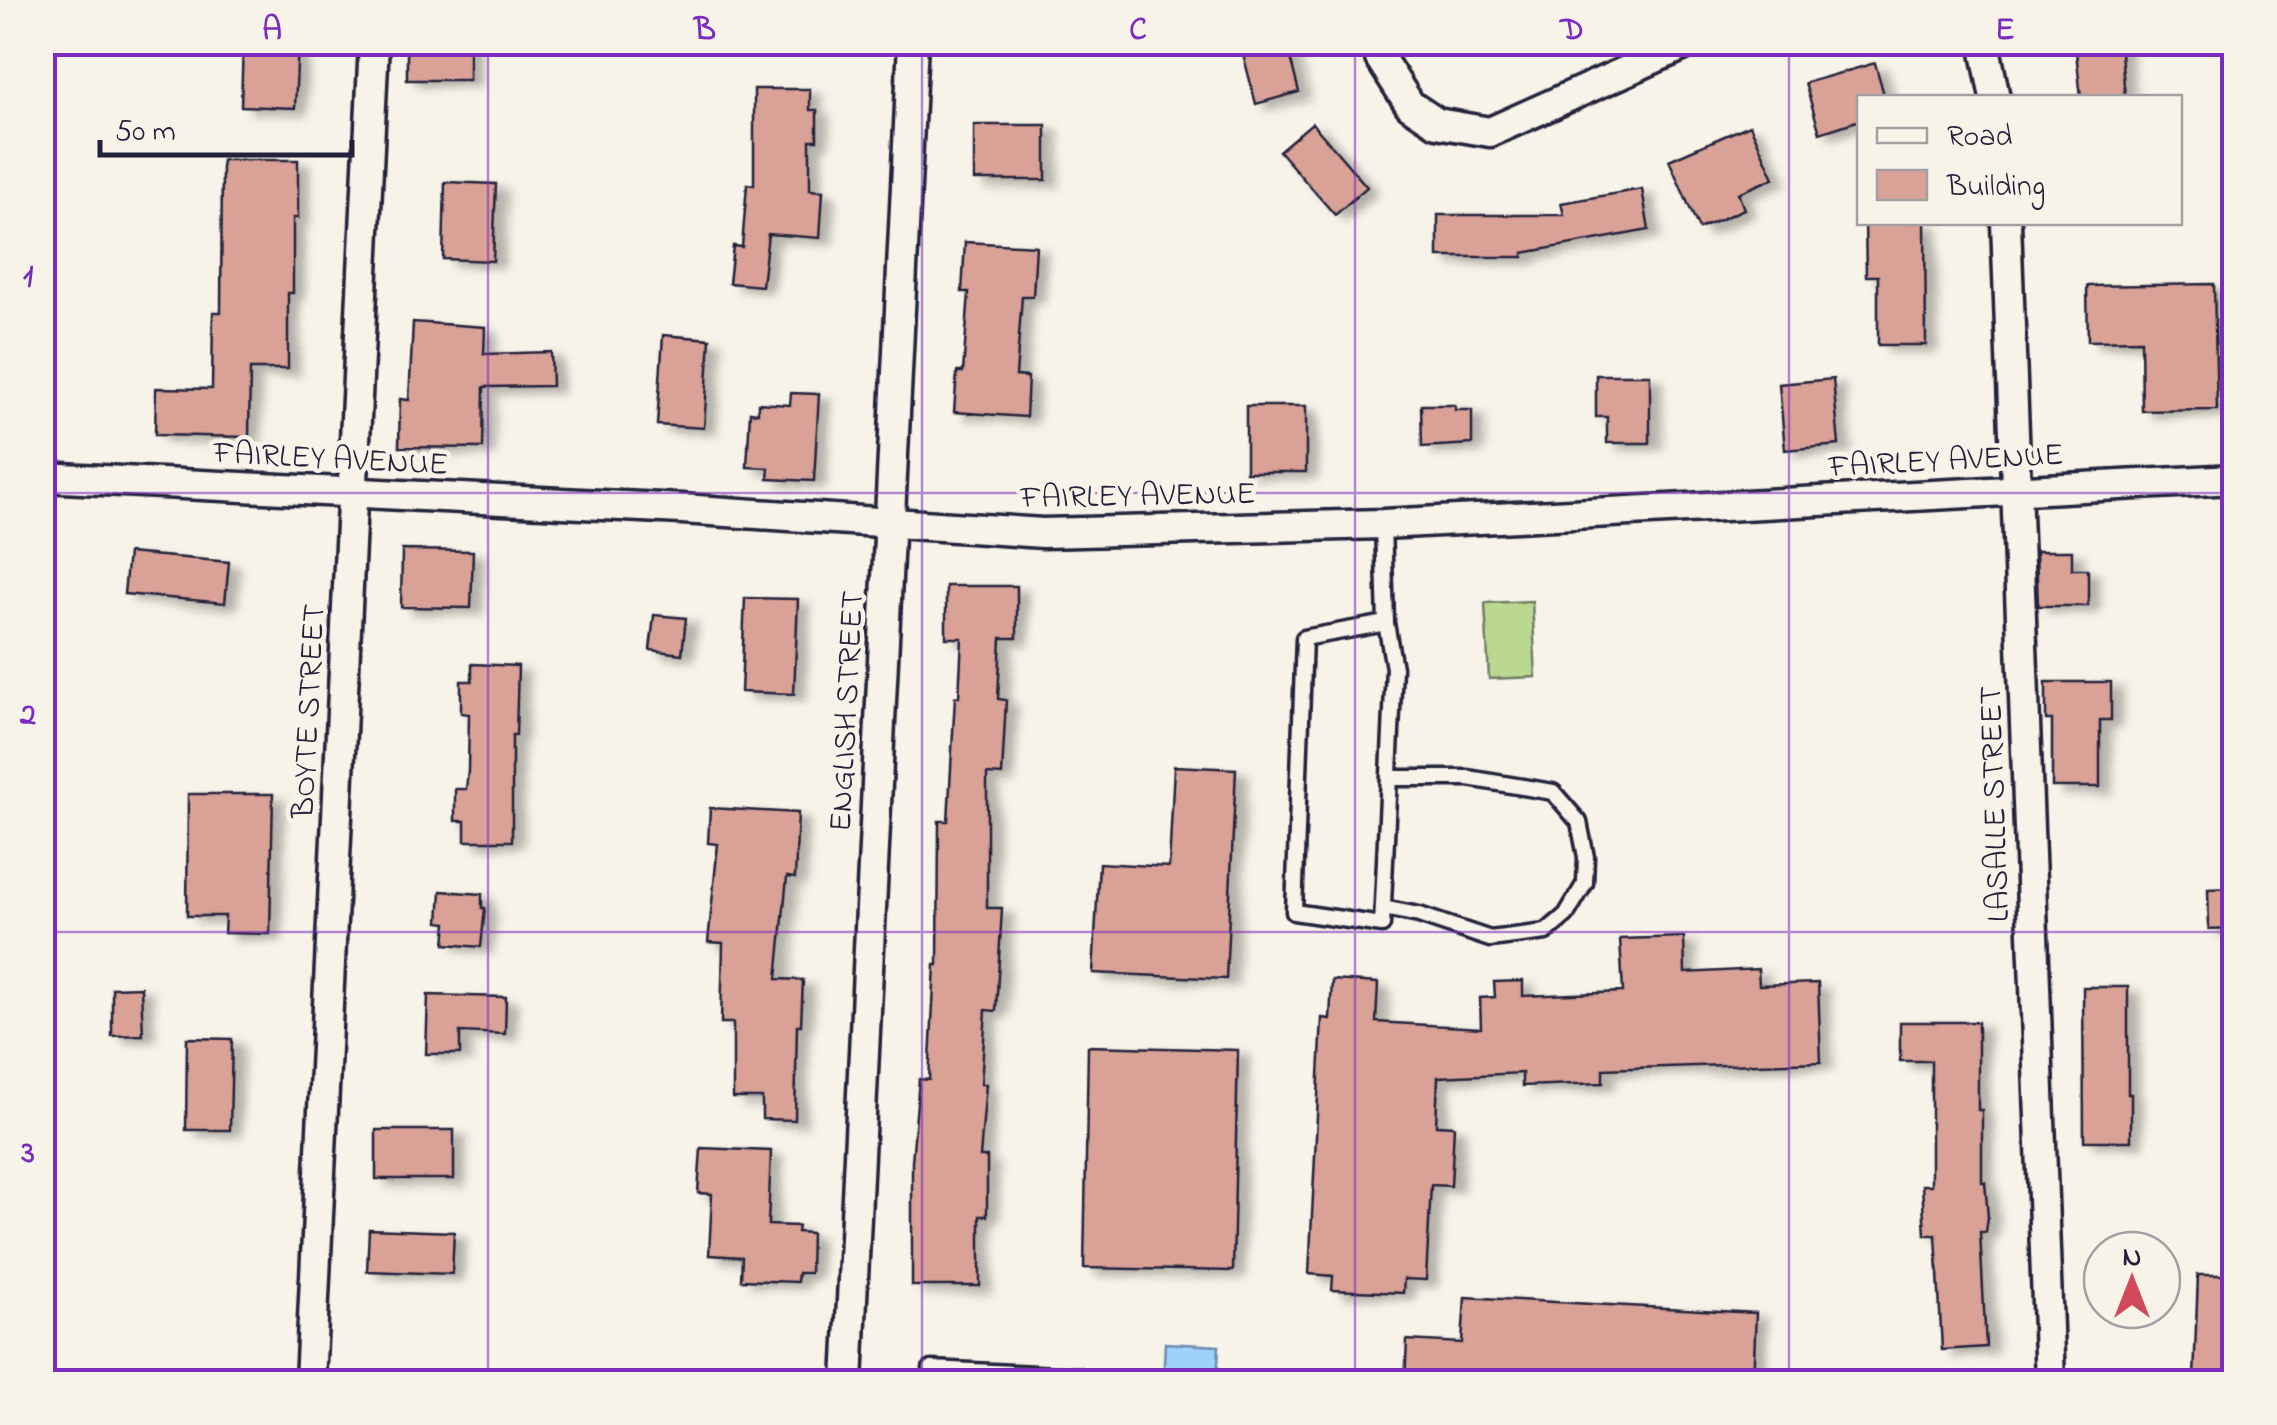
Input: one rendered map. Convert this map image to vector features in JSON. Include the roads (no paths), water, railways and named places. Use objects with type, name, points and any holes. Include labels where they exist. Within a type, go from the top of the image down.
[{"type":"street","name":"BOYTE STREET","points":[[310,1382],[374,42]]},
{"type":"street","name":"ENGLISH STREET","points":[[848,1382],[913,42]]},
{"type":"street","points":[[1378,42],[1380,58],[1410,105],[1436,123],[1490,132],[1691,42]]},
{"type":"street","points":[[1984,42],[1994,95]]},
{"type":"street","name":"LASALLE STREET","points":[[2006,225],[2050,1382]]},
{"type":"street","name":"FAIRLEY AVENUE","points":[[42,477],[1043,533],[1382,524],[2234,479]]},
{"type":"lane","points":[[1382,524],[1386,623],[1394,668],[1382,926],[1294,912],[1304,638],[1386,623]]},
{"type":"lane","points":[[1382,908],[1420,915],[1490,939],[1546,932],[1566,916],[1586,883],[1586,856],[1579,822],[1553,792],[1468,778],[1388,778]]},
{"type":"lane","points":[[931,1368],[1078,1376],[1085,1382]]},
{"type":"water","points":[[1165,1343],[1219,1346],[1217,1382],[1163,1382]]}]
